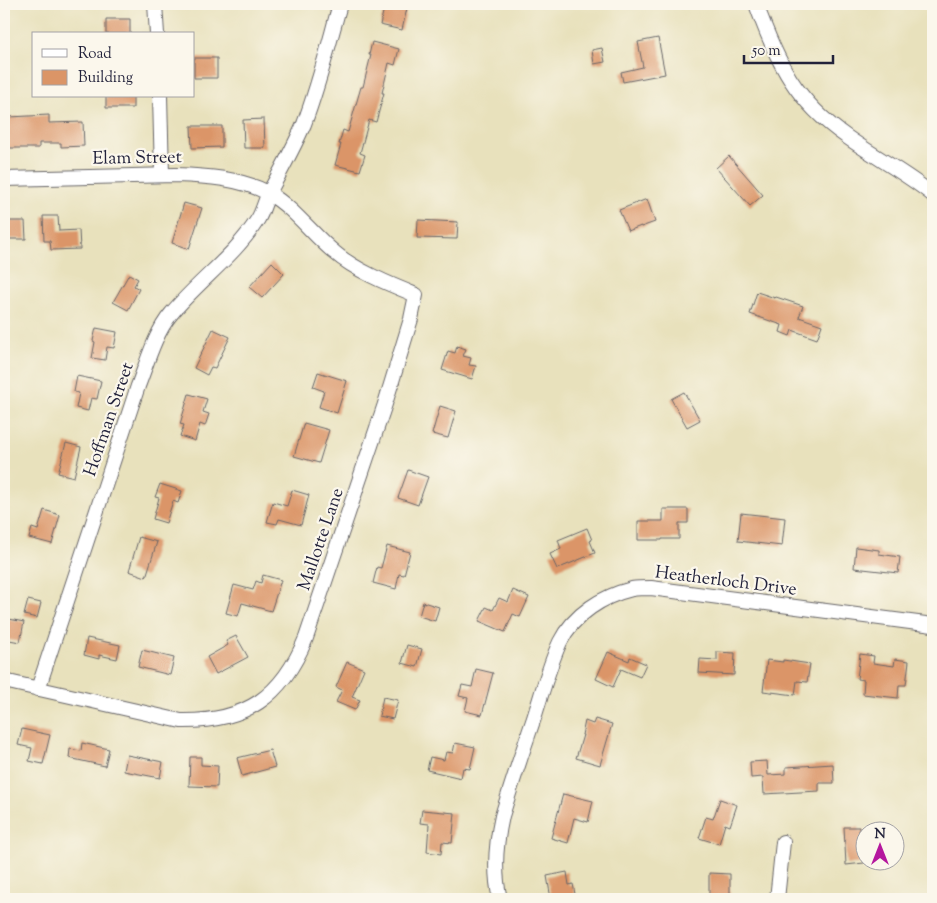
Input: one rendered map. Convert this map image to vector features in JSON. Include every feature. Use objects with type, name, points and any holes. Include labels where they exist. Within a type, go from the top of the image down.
[{"type":"street","points":[[155,4],[157,32]]},
{"type":"street","name":"Hoffman Street","points":[[38,689],[150,353],[169,316],[236,249],[259,218],[268,194],[288,160],[304,123],[340,4]]},
{"type":"street","points":[[756,4],[777,55],[790,79],[806,101],[819,115],[848,138],[910,177],[933,195]]},
{"type":"street","points":[[160,98],[162,175]]},
{"type":"street","name":"Elam Street","points":[[4,180],[192,175],[235,181],[268,194]]},
{"type":"street","name":"Mallotte Lane","points":[[4,681],[181,721],[202,721],[237,713],[262,700],[282,681],[291,669],[306,638],[385,404],[411,319],[416,295],[388,284],[336,254],[296,215],[268,194]]},
{"type":"street","name":"Heatherloch Drive","points":[[500,899],[495,865],[498,834],[544,685],[561,641],[570,626],[598,602],[615,594],[634,589],[651,588],[933,625]]},
{"type":"street","points":[[777,899],[783,842]]},
{"type":"building","points":[[385,4],[408,4],[402,30],[380,25]]},
{"type":"building","points":[[106,19],[130,19],[130,32],[106,32]]},
{"type":"building","points":[[658,38],[665,74],[623,82],[621,72],[643,67],[638,42]]},
{"type":"building","points":[[372,42],[399,49],[395,65],[389,63],[382,93],[384,93],[376,122],[369,120],[360,153],[365,155],[360,171],[335,165],[343,130],[348,132],[361,87],[363,87],[371,55],[369,55]]},
{"type":"building","points":[[602,48],[605,62],[594,64],[592,50]]},
{"type":"building","points":[[195,58],[217,58],[217,78],[195,78]]},
{"type":"building","points":[[106,98],[133,98],[133,108],[106,108]]},
{"type":"building","points":[[49,115],[49,123],[83,122],[84,146],[61,147],[61,143],[39,143],[39,148],[4,148],[4,122],[9,122],[9,117]]},
{"type":"building","points":[[264,119],[265,148],[244,148],[243,120]]},
{"type":"building","points":[[191,126],[222,126],[222,147],[192,148]]},
{"type":"building","points":[[729,156],[763,195],[750,206],[716,168]]},
{"type":"building","points":[[647,199],[655,222],[628,231],[619,210]]},
{"type":"building","points":[[184,203],[202,208],[189,249],[172,243]]},
{"type":"building","points":[[43,216],[58,216],[59,231],[79,230],[80,249],[51,250],[50,241],[44,241]]},
{"type":"building","points":[[418,220],[458,222],[457,239],[417,238]]},
{"type":"building","points":[[4,221],[25,221],[26,239],[4,239]]},
{"type":"building","points":[[272,262],[284,274],[262,298],[249,287]]},
{"type":"building","points":[[129,274],[138,279],[134,286],[139,289],[128,310],[113,302]]},
{"type":"building","points":[[757,292],[803,306],[799,317],[822,325],[817,339],[792,330],[790,336],[780,332],[782,325],[750,314]]},
{"type":"building","points":[[96,328],[117,332],[114,348],[107,347],[105,360],[92,358]]},
{"type":"building","points":[[213,329],[230,337],[215,368],[211,367],[207,375],[194,368]]},
{"type":"building","points":[[457,346],[466,349],[463,356],[471,358],[469,365],[476,366],[472,379],[442,370],[448,351],[455,353]]},
{"type":"building","points":[[318,372],[347,381],[337,413],[319,407],[324,391],[313,387]]},
{"type":"building","points":[[77,376],[101,381],[97,399],[91,398],[88,411],[76,408],[79,393],[74,392]]},
{"type":"building","points":[[684,392],[700,420],[687,427],[671,399]]},
{"type":"building","points":[[189,394],[207,399],[203,412],[209,414],[205,426],[200,424],[195,441],[180,436],[184,425],[180,424]]},
{"type":"building","points":[[440,406],[456,411],[448,438],[432,434]]},
{"type":"building","points":[[304,423],[329,430],[319,463],[294,456]]},
{"type":"building","points":[[66,443],[81,447],[74,477],[58,473]]},
{"type":"building","points":[[408,470],[428,477],[418,505],[398,498]]},
{"type":"building","points":[[160,484],[182,491],[178,503],[173,501],[166,523],[153,519],[159,498],[155,497]]},
{"type":"building","points":[[292,490],[309,495],[301,525],[279,519],[277,524],[267,522],[273,502],[287,506]]},
{"type":"building","points":[[663,509],[688,509],[688,523],[679,523],[679,539],[638,540],[638,521],[663,521]]},
{"type":"building","points":[[44,510],[60,515],[52,544],[29,538],[32,528],[38,530]]},
{"type":"building","points":[[741,513],[785,518],[782,546],[738,541]]},
{"type":"building","points":[[587,528],[595,553],[557,569],[550,554],[561,549],[558,540]]},
{"type":"building","points":[[139,537],[157,542],[146,577],[129,571]]},
{"type":"building","points":[[387,546],[410,552],[404,575],[399,574],[396,589],[373,583],[377,567],[381,568]]},
{"type":"building","points":[[856,547],[879,550],[879,554],[900,557],[898,573],[854,568]]},
{"type":"building","points":[[263,575],[281,580],[271,611],[242,603],[238,616],[226,613],[234,585],[253,590],[256,581],[261,583]]},
{"type":"building","points":[[513,590],[529,597],[520,617],[513,614],[505,632],[479,621],[486,607],[493,610],[499,598],[508,602]]},
{"type":"building","points":[[28,600],[41,603],[37,618],[24,615]]},
{"type":"building","points":[[423,602],[439,607],[435,621],[419,616]]},
{"type":"building","points":[[4,618],[24,622],[20,642],[4,639]]},
{"type":"building","points":[[236,636],[248,657],[216,674],[207,657],[228,645],[226,641]]},
{"type":"building","points":[[87,638],[120,645],[117,659],[99,655],[99,659],[84,655]]},
{"type":"building","points":[[407,645],[422,649],[417,667],[402,663]]},
{"type":"building","points":[[142,650],[174,658],[170,675],[138,667]]},
{"type":"building","points":[[608,652],[629,661],[630,657],[646,664],[640,677],[621,669],[613,687],[596,679]]},
{"type":"building","points":[[717,652],[735,653],[734,675],[699,673],[700,659],[717,660]]},
{"type":"building","points":[[860,654],[874,656],[873,663],[894,666],[895,659],[909,661],[906,685],[899,685],[898,698],[863,694],[864,680],[857,679]]},
{"type":"building","points":[[767,660],[810,664],[807,682],[797,681],[795,695],[763,691]]},
{"type":"building","points":[[347,662],[364,669],[352,697],[360,700],[355,710],[336,702],[342,690],[336,687]]},
{"type":"building","points":[[476,669],[493,673],[482,715],[465,711],[468,698],[459,696],[462,685],[472,687]]},
{"type":"building","points":[[383,697],[398,700],[393,719],[379,716]]},
{"type":"building","points":[[595,719],[612,724],[600,765],[576,758],[585,721],[593,724]]},
{"type":"building","points":[[22,729],[50,735],[43,764],[29,761],[32,748],[18,745]]},
{"type":"building","points":[[82,743],[109,749],[105,766],[69,758],[70,749],[81,751]]},
{"type":"building","points":[[455,743],[475,747],[470,769],[463,768],[461,778],[427,770],[430,757],[444,760],[446,752],[453,753]]},
{"type":"building","points":[[270,750],[275,767],[242,776],[237,758]]},
{"type":"building","points":[[127,755],[163,762],[160,778],[124,771]]},
{"type":"building","points":[[190,757],[201,757],[201,765],[218,766],[217,787],[189,786]]},
{"type":"building","points":[[767,761],[768,775],[786,774],[786,767],[833,764],[834,783],[819,783],[819,791],[764,794],[763,777],[751,778],[750,762]]},
{"type":"building","points":[[563,794],[593,801],[588,822],[574,818],[568,843],[551,838]]},
{"type":"building","points":[[720,799],[737,805],[730,826],[725,824],[719,844],[699,838],[706,817],[713,819]]},
{"type":"building","points":[[422,810],[455,813],[452,843],[442,842],[441,854],[427,852],[429,824],[420,823]]},
{"type":"building","points":[[844,827],[854,827],[854,864],[846,865]]},
{"type":"building","points":[[567,872],[569,885],[573,884],[576,899],[551,899],[547,876]]},
{"type":"building","points":[[709,873],[730,874],[730,899],[709,899]]}]
